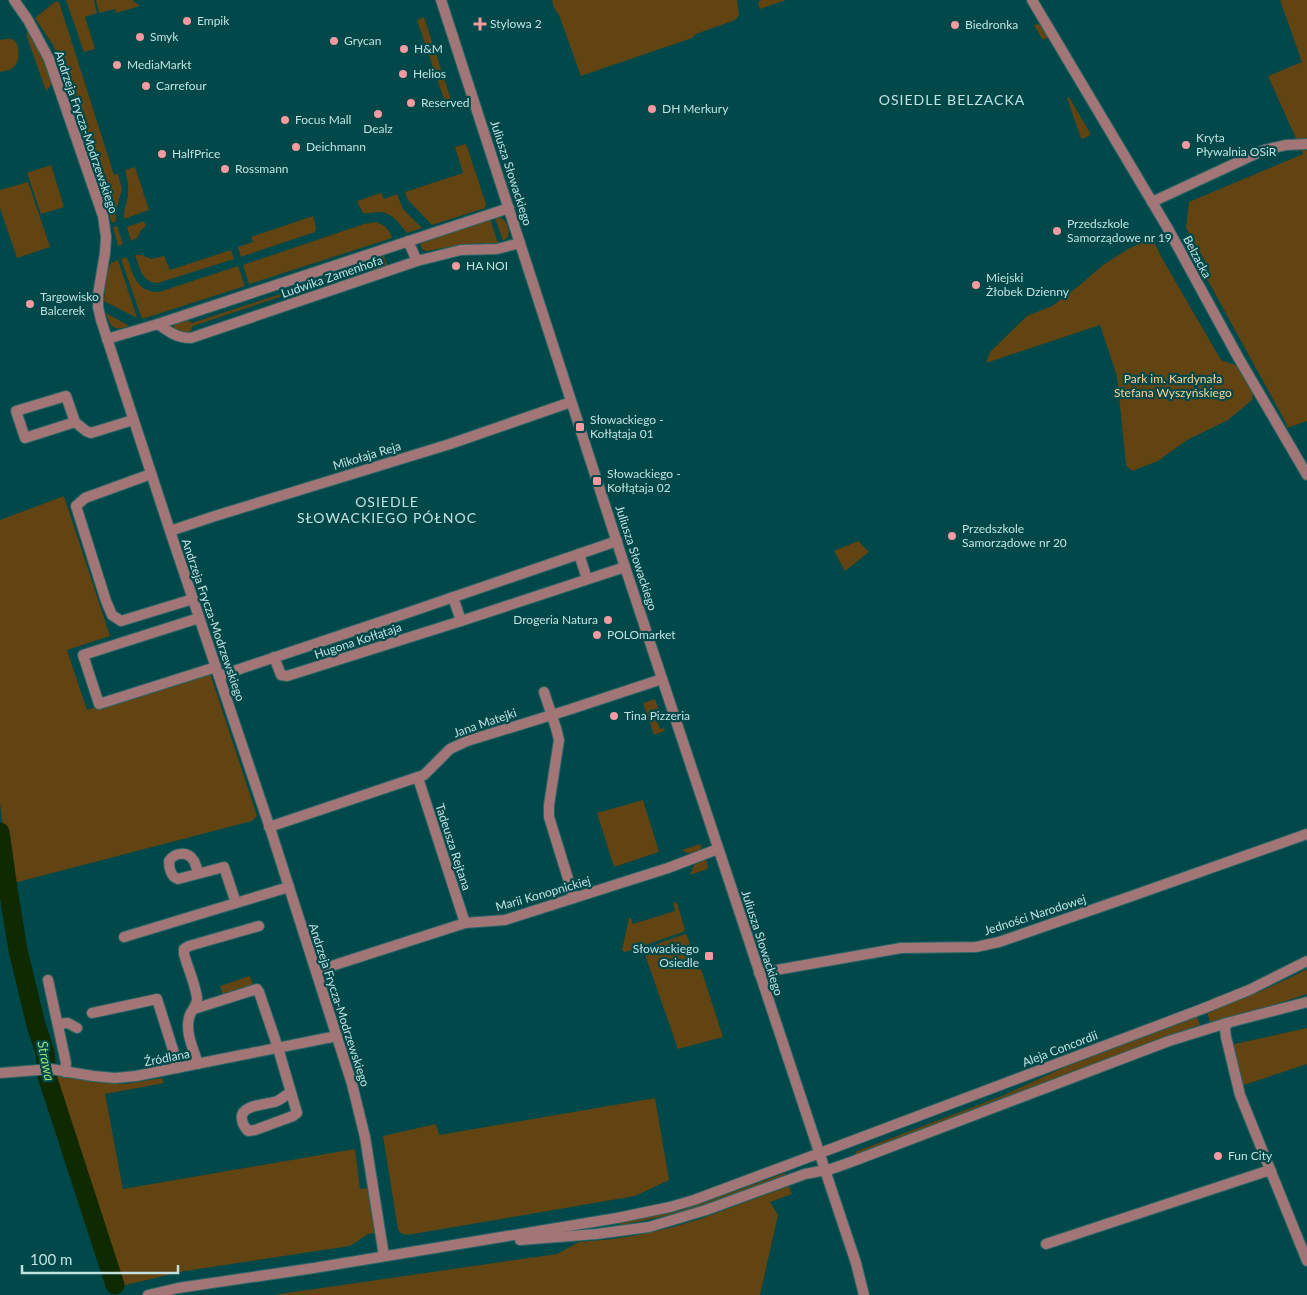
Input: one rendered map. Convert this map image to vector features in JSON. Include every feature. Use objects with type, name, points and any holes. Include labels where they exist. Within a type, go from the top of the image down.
[{"type":"street","name":"Andrzeja Frycza-Modrzewskiego","points":[[14,0],[28,20],[49,59],[103,216],[106,237],[98,290],[98,307],[133,420],[269,826],[352,1084],[362,1121],[384,1256]]},
{"type":"street","name":"Juliusza Słowackiego","points":[[441,0],[625,567],[856,1263],[864,1295]]},
{"type":"street","name":"Belzacka","points":[[1032,0],[1152,202],[1238,357],[1307,475]]},
{"type":"street","points":[[1152,202],[1264,150],[1286,144],[1307,144]]},
{"type":"street","name":"Ludwika Zamenhofa","points":[[107,340],[508,208]]},
{"type":"street","points":[[408,242],[417,261]]},
{"type":"street","name":"Ludwika Zamenhofa","points":[[158,324],[176,336],[191,338],[417,261],[461,250],[497,249],[520,243]]},
{"type":"street","points":[[75,422],[25,438],[16,411],[66,396],[75,422],[91,433],[133,420]]},
{"type":"street","name":"Mikołaja Reja","points":[[170,531],[450,444],[572,402]]},
{"type":"street","points":[[151,474],[85,498],[76,506],[106,601],[112,615],[122,621],[193,599]]},
{"type":"street","name":"Hugona Kołłątaja","points":[[199,618],[83,654],[99,704],[274,656],[404,614],[617,541]]},
{"type":"street","points":[[579,554],[587,580]]},
{"type":"street","name":"Hugona Kołłątaja","points":[[274,656],[281,675],[286,676],[625,567]]},
{"type":"street","points":[[453,597],[461,621]]},
{"type":"street","name":"Jana Matejki","points":[[269,826],[424,776],[448,751],[458,744],[662,679]]},
{"type":"street","points":[[544,692],[559,740],[549,805],[549,817],[574,898]]},
{"type":"street","name":"Tadeusza Rejtana","points":[[418,778],[466,924]]},
{"type":"street","name":"Jedności Narodowej","points":[[759,973],[901,948],[976,947],[999,942],[1307,834]]},
{"type":"street","name":"Marii Konopnickiej","points":[[316,971],[466,924],[505,920],[681,864],[718,849]]},
{"type":"street","points":[[198,874],[224,867],[236,903]]},
{"type":"street","points":[[124,937],[289,887]]},
{"type":"street","points":[[198,1064],[189,1033],[188,1022],[189,1015],[197,1002],[184,949],[259,926]]},
{"type":"street","name":"Aleja Concordii","points":[[452,1245],[617,1218],[694,1200],[1228,998],[1307,961]]},
{"type":"street","points":[[48,980],[66,1063],[65,1072]]},
{"type":"street","points":[[194,1009],[257,989],[298,1111],[296,1115],[248,1131],[242,1118],[246,1110],[275,1102],[291,1092]]},
{"type":"street","points":[[92,1013],[157,999],[177,1068]]},
{"type":"street","points":[[148,1295],[178,1288],[452,1245],[596,1234],[649,1227],[706,1210],[796,1177],[852,1162],[1169,1042],[1227,1023],[1307,1002]]},
{"type":"street","points":[[58,1024],[68,1023],[77,1028]]},
{"type":"street","points":[[1227,1023],[1225,1029],[1226,1037],[1240,1095],[1307,1261]]},
{"type":"street","name":"Źródlana","points":[[0,1073],[46,1069],[115,1078],[136,1076],[337,1036]]},
{"type":"street","points":[[1046,1244],[1271,1171]]},
{"type":"green space","points":[[66,0],[94,0],[97,13],[85,17],[95,49],[84,52]]},
{"type":"green space","points":[[96,0],[132,0],[140,6],[116,13],[115,9],[99,13]]},
{"type":"green space","points":[[552,0],[737,0],[739,15],[735,20],[696,34],[692,38],[581,76]]},
{"type":"green space","points":[[761,0],[786,0],[760,9],[758,3]]},
{"type":"green space","points":[[1280,0],[1307,0],[1307,421],[1287,428],[1206,277],[1209,268],[1186,228],[1189,202],[1303,154],[1268,76],[1302,62]]},
{"type":"green space","points":[[55,2],[59,2],[114,175],[118,174],[122,189],[116,211],[116,221],[112,223],[53,45],[35,18]]},
{"type":"green space","points":[[424,17],[451,100],[445,102],[417,20]]},
{"type":"green space","points":[[1034,25],[1042,26],[1049,37],[1043,40]]},
{"type":"green space","points":[[27,29],[38,46],[52,84],[46,91],[27,37]]},
{"type":"green space","points":[[12,39],[16,42],[18,49],[17,63],[8,70],[0,72],[0,40]]},
{"type":"green space","points":[[1069,97],[1090,133],[1090,135],[1083,139],[1067,98]]},
{"type":"green space","points":[[466,144],[486,204],[485,208],[432,225],[408,200],[405,192],[463,173],[455,147]]},
{"type":"green space","points":[[51,165],[64,207],[41,214],[27,173]]},
{"type":"green space","points":[[135,167],[149,210],[124,219],[128,198],[128,182],[125,170]]},
{"type":"green space","points":[[28,182],[50,247],[17,258],[0,208],[0,190]]},
{"type":"green space","points":[[381,193],[384,199],[397,194],[403,209],[422,228],[407,233],[388,214],[379,212],[363,213],[357,201]]},
{"type":"green space","points":[[313,216],[315,232],[241,257],[238,247],[253,242],[251,237]]},
{"type":"green space","points":[[499,217],[506,223],[509,234],[503,241],[495,218]]},
{"type":"green space","points":[[490,219],[498,243],[466,244],[427,251],[421,247],[421,243],[425,241]]},
{"type":"green space","points":[[144,221],[146,226],[141,230],[137,238],[131,241],[127,227]]},
{"type":"green space","points":[[376,222],[382,224],[390,232],[392,238],[249,284],[243,265],[364,224]]},
{"type":"green space","points":[[117,226],[123,244],[118,246],[113,227]]},
{"type":"green space","name":"Park im. Kardynała Stefana Wyszyńskiego","points":[[1147,240],[1151,243],[1154,242],[1221,360],[1238,366],[1253,393],[1252,400],[1228,420],[1187,440],[1158,461],[1132,471],[1126,465],[1117,376],[1100,325],[986,363],[990,352],[1027,316],[1052,306],[1103,265],[1128,249]]},
{"type":"green space","points":[[231,250],[234,259],[158,283],[148,280],[142,274],[135,255],[142,255],[151,259],[164,256],[170,270]]},
{"type":"green space","points":[[383,254],[388,267],[374,271],[369,267],[193,326],[190,333],[185,335],[173,328],[175,323],[186,319],[192,323],[369,265],[372,257]]},
{"type":"green space","points":[[127,257],[137,281],[145,289],[151,291],[159,292],[238,266],[245,286],[142,319],[121,259]]},
{"type":"green space","points":[[118,260],[137,318],[104,301],[107,271],[111,263]]},
{"type":"green space","points":[[106,313],[129,326],[113,327]]},
{"type":"green space","points":[[64,496],[110,636],[67,650],[87,710],[209,670],[257,816],[252,821],[10,884],[0,803],[0,520]]},
{"type":"green space","points":[[858,541],[869,552],[845,571],[834,551]]},
{"type":"green space","points":[[655,699],[658,708],[653,710],[660,729],[664,728],[665,731],[654,735],[643,703]]},
{"type":"green space","points":[[643,800],[659,852],[614,867],[597,813]]},
{"type":"green space","points":[[700,844],[702,848],[695,853],[687,853],[682,850]]},
{"type":"green space","points":[[706,859],[707,869],[690,875],[694,865]]},
{"type":"green space","points":[[673,902],[677,903],[685,930],[683,932],[625,952],[622,950],[629,918],[631,918],[633,924],[675,911]]},
{"type":"green space","points":[[685,934],[694,957],[692,958],[694,964],[696,964],[698,970],[701,969],[723,1037],[678,1049],[643,949]]},
{"type":"green space","points":[[1307,969],[1307,994],[1271,1006],[1210,1022],[1207,1012],[1270,987]]},
{"type":"green space","points":[[250,976],[253,985],[223,995],[220,986]]},
{"type":"green space","points":[[1197,1017],[1200,1025],[856,1155],[855,1152],[1002,1096],[1067,1066]]},
{"type":"green space","points":[[1307,1028],[1307,1064],[1241,1086],[1230,1045]]},
{"type":"green space","points":[[54,1075],[125,1084],[162,1078],[164,1083],[105,1094],[123,1189],[355,1149],[360,1189],[367,1188],[375,1233],[368,1234],[350,1246],[185,1271],[121,1286]]},
{"type":"green space","points":[[655,1098],[669,1180],[635,1196],[406,1235],[398,1229],[383,1136],[436,1124],[439,1135]]},
{"type":"green space","points":[[785,1173],[785,1175],[692,1209],[622,1225],[619,1224],[621,1222],[675,1212]]},
{"type":"green space","points":[[789,1186],[792,1194],[770,1202],[778,1215],[760,1295],[273,1295],[557,1254],[579,1242],[613,1239],[673,1227]]},
{"type":"waterway","name":"Strawa","points":[[0,832],[18,950],[36,1025],[45,1052],[47,1076],[115,1285]]},
{"type":"place","name":"Empik","points":[[187,21]]},
{"type":"place","name":"Stylowa 2","points":[[480,24]]},
{"type":"place","name":"Biedronka","points":[[955,25]]},
{"type":"place","name":"Smyk","points":[[140,37]]},
{"type":"place","name":"Grycan","points":[[334,41]]},
{"type":"place","name":"H&M","points":[[404,49]]},
{"type":"place","name":"MediaMarkt","points":[[117,65]]},
{"type":"place","name":"Helios","points":[[403,74]]},
{"type":"place","name":"Carrefour","points":[[146,86]]},
{"type":"place","name":"Reserved","points":[[411,103]]},
{"type":"place","name":"DH Merkury","points":[[652,109]]},
{"type":"place","name":"Dealz","points":[[378,114]]},
{"type":"place","name":"Focus Mall","points":[[285,120]]},
{"type":"place","name":"Kryta Pływalnia OSiR","points":[[1186,145]]},
{"type":"place","name":"Deichmann","points":[[296,147]]},
{"type":"place","name":"HalfPrice","points":[[162,154]]},
{"type":"place","name":"Rossmann","points":[[225,169]]},
{"type":"place","name":"Przedszkole Samorządowe nr 19","points":[[1057,231]]},
{"type":"place","name":"HA NOI","points":[[456,266]]},
{"type":"place","name":"Miejski Żłobek Dzienny","points":[[976,285]]},
{"type":"place","name":"Targowisko Balcerek","points":[[30,304]]},
{"type":"place","name":"Słowackiego - Kołłątaja 01","points":[[580,427]]},
{"type":"place","name":"Słowackiego - Kołłątaja 02","points":[[597,481]]},
{"type":"place","name":"Przedszkole Samorządowe nr 20","points":[[952,536]]},
{"type":"place","name":"Drogeria Natura","points":[[608,620]]},
{"type":"place","name":"POLOmarket","points":[[597,635]]},
{"type":"place","name":"Tina Pizzeria","points":[[614,716]]},
{"type":"place","name":"Słowackiego Osiedle","points":[[709,956]]},
{"type":"place","name":"Fun City","points":[[1218,1156]]},
{"type":"district","name":"OSIEDLE BELZACKA","points":[[952,100]]},
{"type":"district","name":"OSIEDLE SŁOWACKIEGO PÓŁNOC","points":[[387,510]]}]
